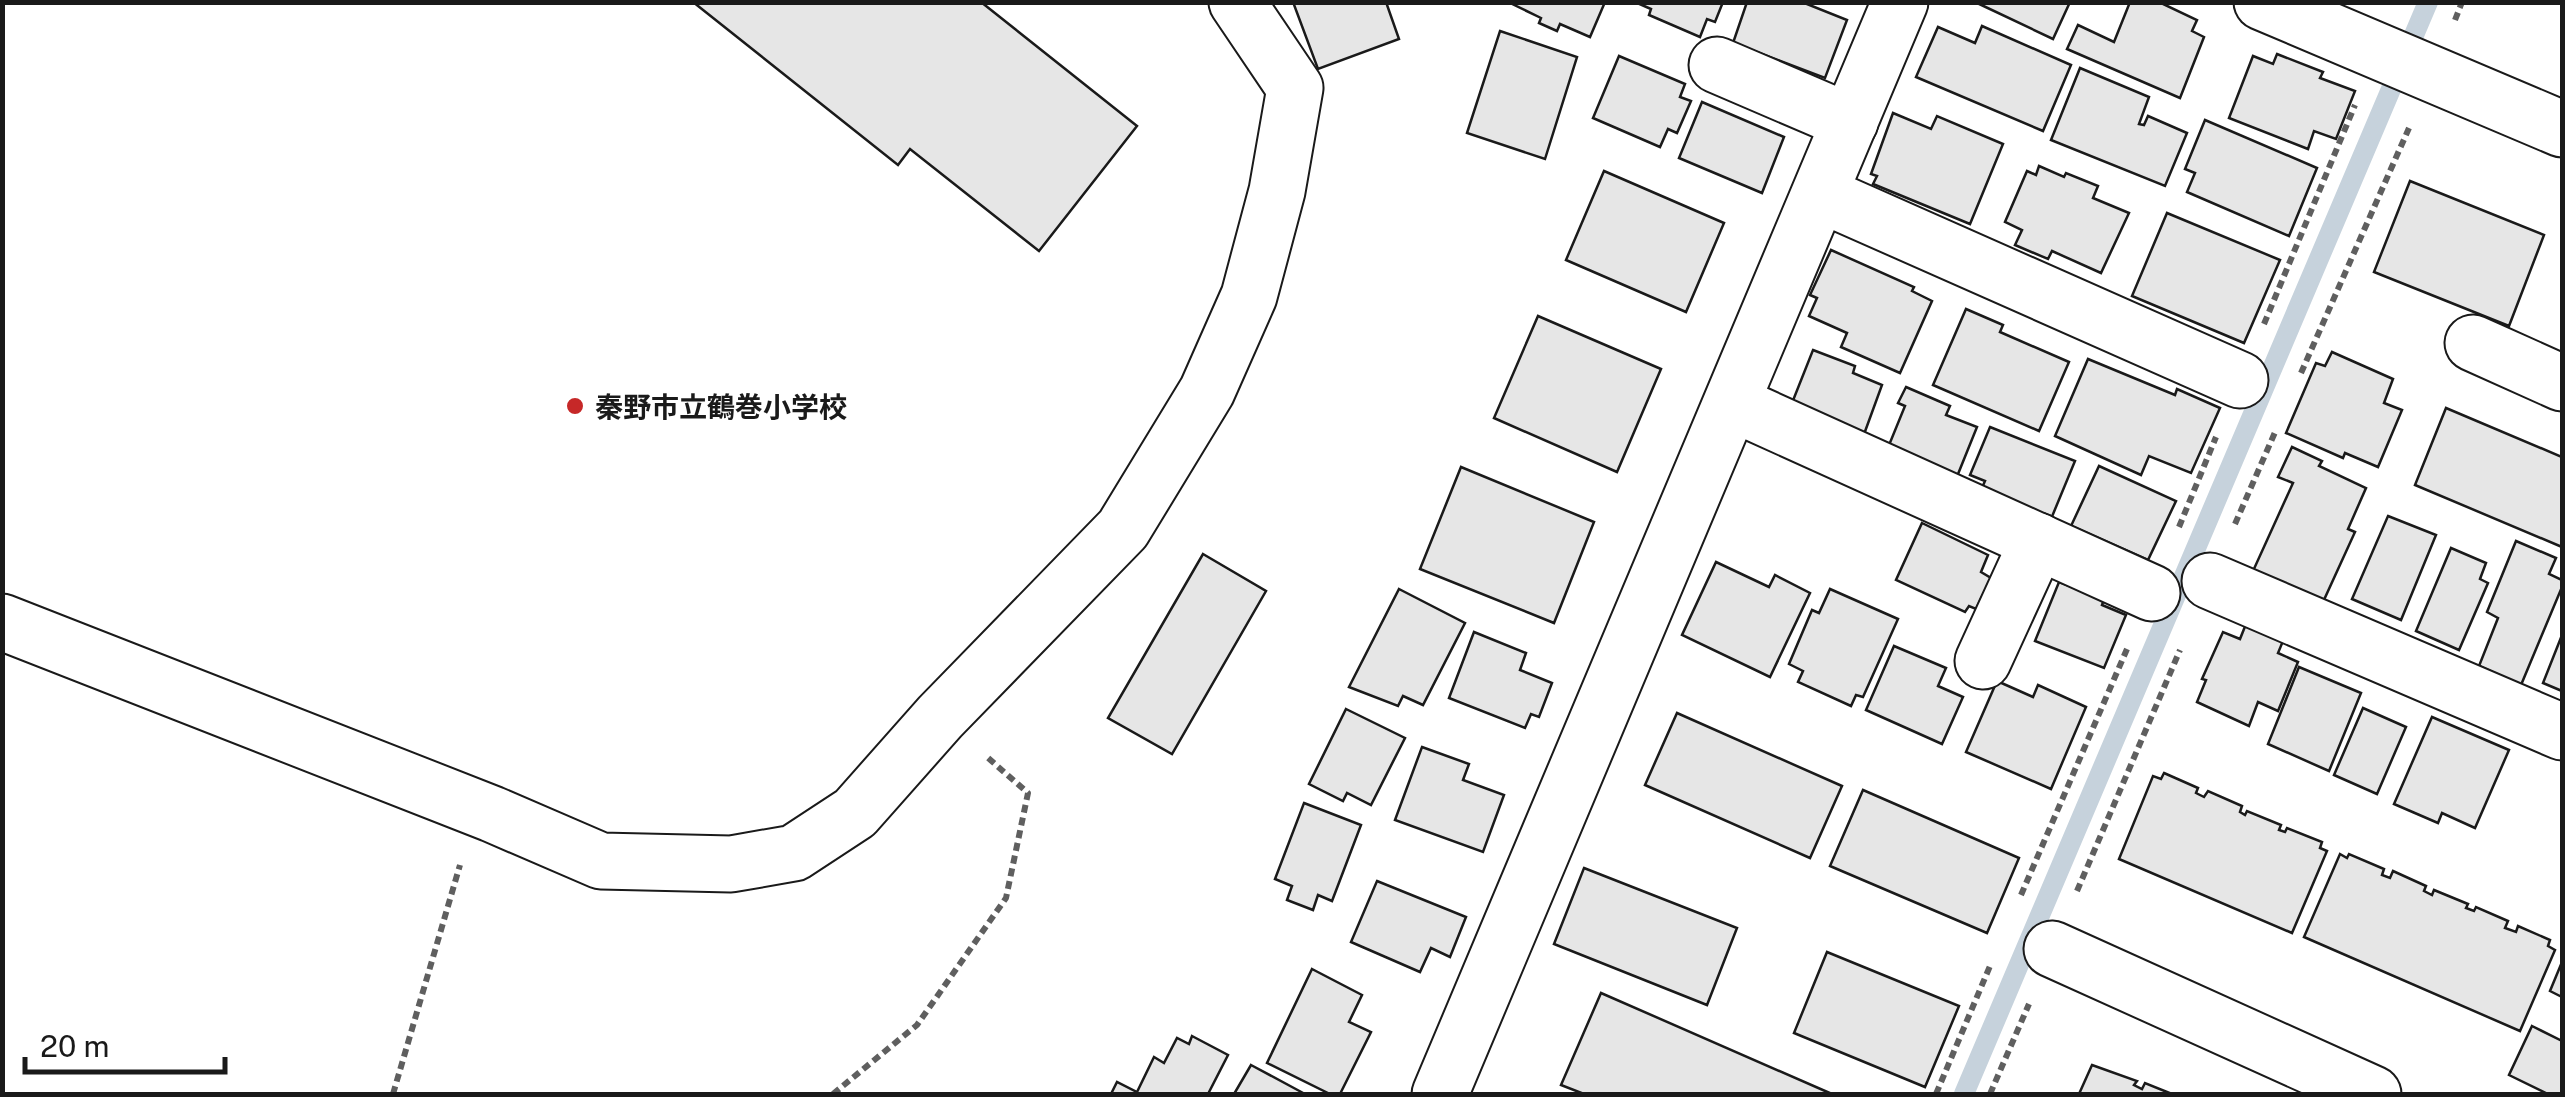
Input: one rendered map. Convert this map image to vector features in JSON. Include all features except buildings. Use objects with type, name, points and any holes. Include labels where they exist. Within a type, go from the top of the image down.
[{"type":"street","points":[[2,622],[492,814],[601,861],[731,864],[794,853],[855,813],[940,717],[1123,529],[1207,391],[1249,296],[1277,192],[1295,88],[1236,2]]},
{"type":"street","points":[[1447,1092],[1900,2]]},
{"type":"street","points":[[2262,2],[2562,129]]},
{"type":"street","points":[[1716,65],[1850,122]]},
{"type":"street","points":[[1820,194],[2240,380]]},
{"type":"street","points":[[2472,344],[2562,383]]},
{"type":"street","points":[[1732,403],[2152,592]]},
{"type":"street","points":[[1983,661],[2038,541]]},
{"type":"street","points":[[2210,582],[2562,732]]},
{"type":"street","points":[[2052,949],[2374,1094]]},
{"type":"path","points":[[833,1094],[917,1025],[1006,898],[1028,792],[940,717]]},
{"type":"path","points":[[393,1094],[458,868],[492,814]]},
{"type":"waterway","points":[[1964,1094],[2428,2]]},
{"type":"place","name":"秦野市立鶴巻小学校","points":[[575,406]]}]
